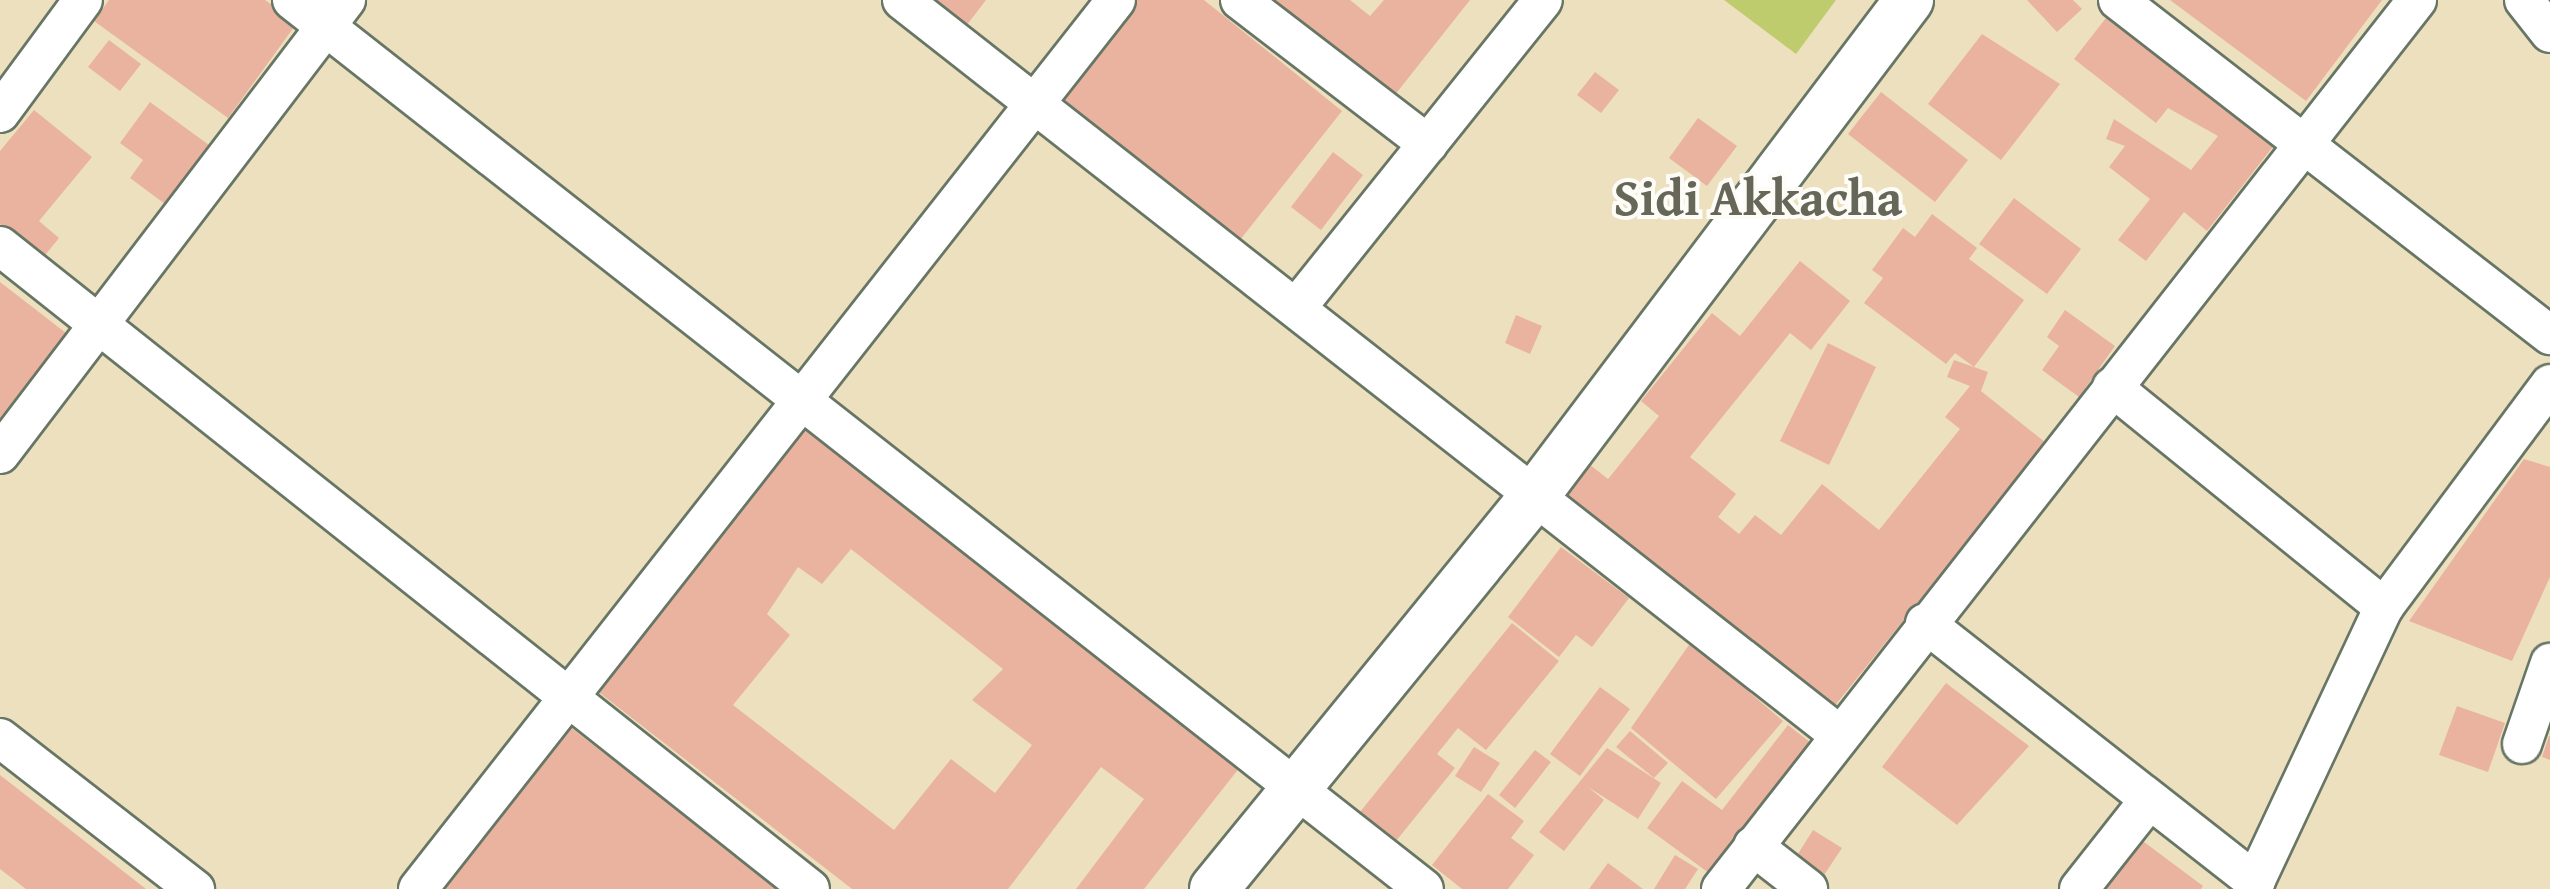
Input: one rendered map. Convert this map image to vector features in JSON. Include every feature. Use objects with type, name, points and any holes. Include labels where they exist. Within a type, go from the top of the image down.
[{"type":"main road","points":[[1214,889],[1536,494],[1909,0]]},
{"type":"street","points":[[0,113],[83,0]]},
{"type":"street","points":[[292,0],[336,13],[800,395],[1424,889]]},
{"type":"street","points":[[902,0],[1836,733]]},
{"type":"street","points":[[418,889],[800,395],[1116,0]]},
{"type":"street","points":[[1240,0],[1428,144]]},
{"type":"street","points":[[1296,308],[1543,0]]},
{"type":"street","points":[[2118,0],[2309,140],[2550,335]]},
{"type":"street","points":[[1720,889],[1836,733],[2416,0]]},
{"type":"street","points":[[2524,0],[2550,33]]},
{"type":"street","points":[[0,454],[101,327],[336,13]]},
{"type":"street","points":[[0,246],[566,700],[810,889]]},
{"type":"street","points":[[1924,623],[2146,804],[2255,882],[2384,608],[2550,384]]},
{"type":"street","points":[[2112,387],[2384,608]]},
{"type":"street","points":[[2522,744],[2550,663]]},
{"type":"street","points":[[0,738],[195,889]]},
{"type":"street","points":[[2079,889],[2146,804]]},
{"type":"street","points":[[1753,846],[1808,889]]},
{"type":"green space","points":[[1724,0],[1836,0],[1796,54]]},
{"type":"building","points":[[109,0],[265,0],[297,23],[228,118],[94,21]]},
{"type":"building","points":[[932,0],[986,0],[966,26]]},
{"type":"building","points":[[1135,0],[1204,0],[1342,111],[1236,245],[1055,98]]},
{"type":"building","points":[[1271,0],[1350,0],[1370,16],[1384,0],[1470,0],[1394,96]]},
{"type":"building","points":[[2027,0],[2073,0],[2082,9],[2057,32]]},
{"type":"building","points":[[2170,0],[2382,0],[2306,101]]},
{"type":"building","points":[[2109,14],[2275,144],[2207,231],[2184,212],[2146,261],[2118,240],[2150,199],[2109,167],[2125,146],[2106,139],[2114,119],[2191,170],[2218,136],[2168,108],[2156,123],[2074,59]]},
{"type":"building","points":[[1982,34],[2060,84],[2001,160],[1928,104]]},
{"type":"building","points":[[109,40],[141,64],[120,91],[88,67]]},
{"type":"building","points":[[1595,72],[1619,90],[1601,113],[1577,95]]},
{"type":"building","points":[[1881,92],[1968,160],[1935,202],[1848,134]]},
{"type":"building","points":[[150,102],[209,145],[165,204],[130,178],[143,160],[120,143]]},
{"type":"building","points":[[34,110],[92,157],[39,221],[59,238],[42,259],[0,224],[0,151]]},
{"type":"building","points":[[1698,118],[1737,146],[1707,186],[1669,158]]},
{"type":"building","points":[[1333,152],[1363,175],[1321,230],[1291,207]]},
{"type":"building","points":[[2014,198],[2081,249],[2047,294],[1979,244]]},
{"type":"building","points":[[1932,214],[1977,248],[1969,259],[2024,300],[1974,367],[1955,353],[1946,364],[1864,303],[1883,278],[1872,270],[1903,228],[1915,237]]},
{"type":"building","points":[[1800,261],[1850,301],[1811,350],[1790,333],[1690,457],[1736,494],[1718,517],[1739,534],[1755,515],[1781,535],[1822,484],[1879,530],[1960,429],[1945,417],[1970,386],[1947,377],[1954,360],[1988,372],[1981,391],[2046,443],[1833,708],[1565,494],[1589,464],[1608,479],[1659,416],[1641,401],[1712,313],[1740,336]]},
{"type":"building","points":[[0,282],[66,333],[0,418]]},
{"type":"building","points":[[2065,310],[2115,346],[2079,397],[2042,370],[2059,346],[2047,337]]},
{"type":"building","points":[[1516,315],[1542,326],[1530,354],[1505,343]]},
{"type":"building","points":[[1828,343],[1876,367],[1829,465],[1780,441]]},
{"type":"building","points":[[802,426],[1240,767],[1144,889],[1076,889],[1144,799],[1101,767],[1008,889],[852,889],[596,690]],"holes":[[[851,549],[1003,669],[972,700],[1032,745],[995,793],[951,759],[894,830],[733,705],[790,635],[767,614],[798,567],[822,584]]]},
{"type":"building","points":[[2524,459],[2550,467],[2550,577],[2512,661],[2409,621]]},
{"type":"building","points":[[1561,547],[1629,598],[1592,647],[1576,635],[1559,657],[1508,617]]},
{"type":"building","points":[[1512,623],[1559,661],[1486,750],[1458,728],[1437,754],[1455,768],[1396,841],[1360,812]]},
{"type":"building","points":[[1691,642],[1783,721],[1716,799],[1631,728]]},
{"type":"building","points":[[1946,683],[2029,746],[1957,825],[1882,767]]},
{"type":"building","points":[[1600,687],[1630,709],[1580,776],[1550,754]]},
{"type":"building","points":[[2457,706],[2505,723],[2488,772],[2439,755]]},
{"type":"building","points":[[1788,725],[1829,757],[1731,889],[1647,828],[1682,781],[1722,810]]},
{"type":"building","points":[[570,727],[779,889],[444,889]]},
{"type":"building","points":[[1630,731],[1668,763],[1654,778],[1616,747]]},
{"type":"building","points":[[2550,736],[2550,760],[2542,757]]},
{"type":"building","points":[[1474,747],[1500,763],[1481,792],[1455,776]]},
{"type":"building","points":[[1607,748],[1661,783],[1638,819],[1588,787],[1604,800],[1564,851],[1539,832]]},
{"type":"building","points":[[1535,750],[1551,762],[1515,808],[1499,795]]},
{"type":"building","points":[[0,775],[146,889],[26,889],[0,869]]},
{"type":"building","points":[[1488,794],[1524,821],[1511,838],[1534,855],[1508,889],[1462,889],[1432,865]]},
{"type":"building","points":[[1813,830],[1842,848],[1824,875],[1796,857]]},
{"type":"building","points":[[2140,839],[2203,886],[2201,889],[2102,889]]},
{"type":"building","points":[[1675,855],[1698,869],[1685,889],[1654,889]]},
{"type":"building","points":[[1608,863],[1643,889],[1589,889]]},
{"type":"district","name":"Sidi Akkacha","points":[[1758,197]]}]
